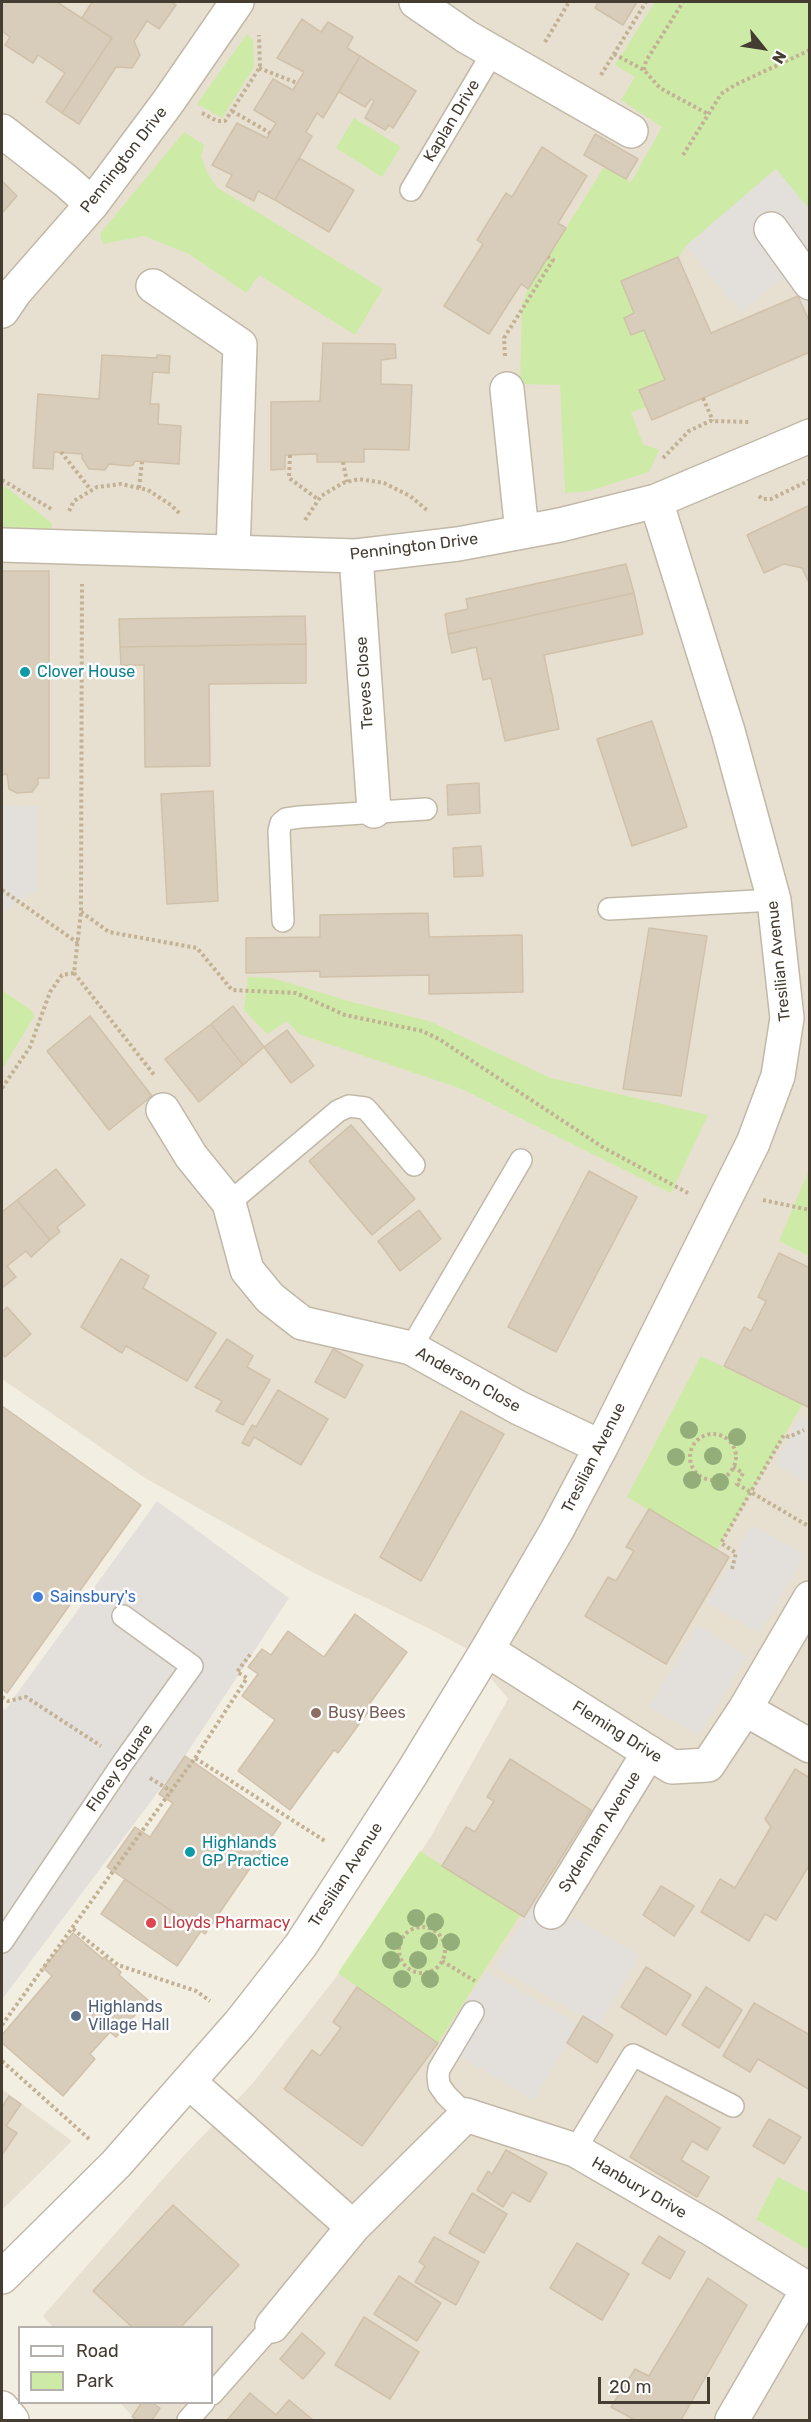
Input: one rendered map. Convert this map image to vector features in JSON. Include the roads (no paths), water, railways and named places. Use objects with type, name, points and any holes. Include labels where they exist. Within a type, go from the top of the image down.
[{"type":"street","name":"Pennington Drive","points":[[2,311],[15,292],[92,204],[172,97],[236,2]]},
{"type":"street","points":[[417,2],[467,37],[631,131]]},
{"type":"street","points":[[2,132],[92,204]]},
{"type":"street","points":[[771,229],[810,283]]},
{"type":"street","points":[[153,285],[240,345],[222,551]]},
{"type":"street","points":[[507,389],[522,532]]},
{"type":"street","name":"Pennington Drive","points":[[2,544],[356,556],[439,546],[522,532],[656,501],[810,436]]},
{"type":"street","name":"Tresilian Avenue","points":[[2,2277],[116,2164],[240,2023],[301,1945],[356,1861],[487,1650],[557,1530],[601,1448],[753,1143],[778,1076],[796,970],[774,900],[728,731],[656,501]]},
{"type":"street","name":"Treves Close","points":[[356,556],[374,811]]},
{"type":"street","name":"Anderson Close","points":[[163,1110],[191,1156],[229,1203],[247,1269],[270,1298],[302,1323],[411,1348],[519,1408],[601,1448]]},
{"type":"street","name":"Fleming Drive","points":[[487,1650],[672,1767],[708,1765],[745,1709],[810,1598]]},
{"type":"street","points":[[745,1709],[810,1746]]},
{"type":"street","name":"Sydenham Avenue","points":[[551,1912],[649,1752]]},
{"type":"street","points":[[189,2082],[353,2227]]},
{"type":"street","points":[[272,2326],[353,2227],[466,2115]]},
{"type":"street","name":"Hanbury Drive","points":[[466,2115],[575,2150],[808,2289],[732,2421]]},
{"type":"street","points":[[2,2408],[12,2421]]},
{"type":"lane","name":"Kaplan Drive","points":[[411,190],[493,52]]},
{"type":"lane","points":[[283,921],[279,831],[281,823],[286,819],[426,809]]},
{"type":"lane","points":[[609,909],[774,900]]},
{"type":"lane","points":[[229,1203],[338,1111],[349,1106],[365,1108],[414,1165]]},
{"type":"lane","points":[[411,1348],[521,1160]]},
{"type":"lane","name":"Florey Square","points":[[2,1942],[124,1761],[192,1666],[123,1617]]},
{"type":"lane","points":[[466,2115],[446,2096],[439,2085],[438,2076],[439,2068],[473,2012]]},
{"type":"lane","points":[[575,2150],[633,2055],[733,2106]]},
{"type":"lane","points":[[213,2393],[272,2326]]},
{"type":"lane","points":[[189,2421],[203,2404]]},
{"type":"place","name":"Clover House","points":[[25,672]]},
{"type":"place","name":"Sainsbury's","points":[[38,1597]]},
{"type":"place","name":"Busy Bees","points":[[316,1713]]},
{"type":"place","name":"Highlands GP Practice","points":[[190,1852]]},
{"type":"place","name":"Lloyds Pharmacy","points":[[151,1923]]},
{"type":"place","name":"Highlands Village Hall","points":[[76,2016]]}]
